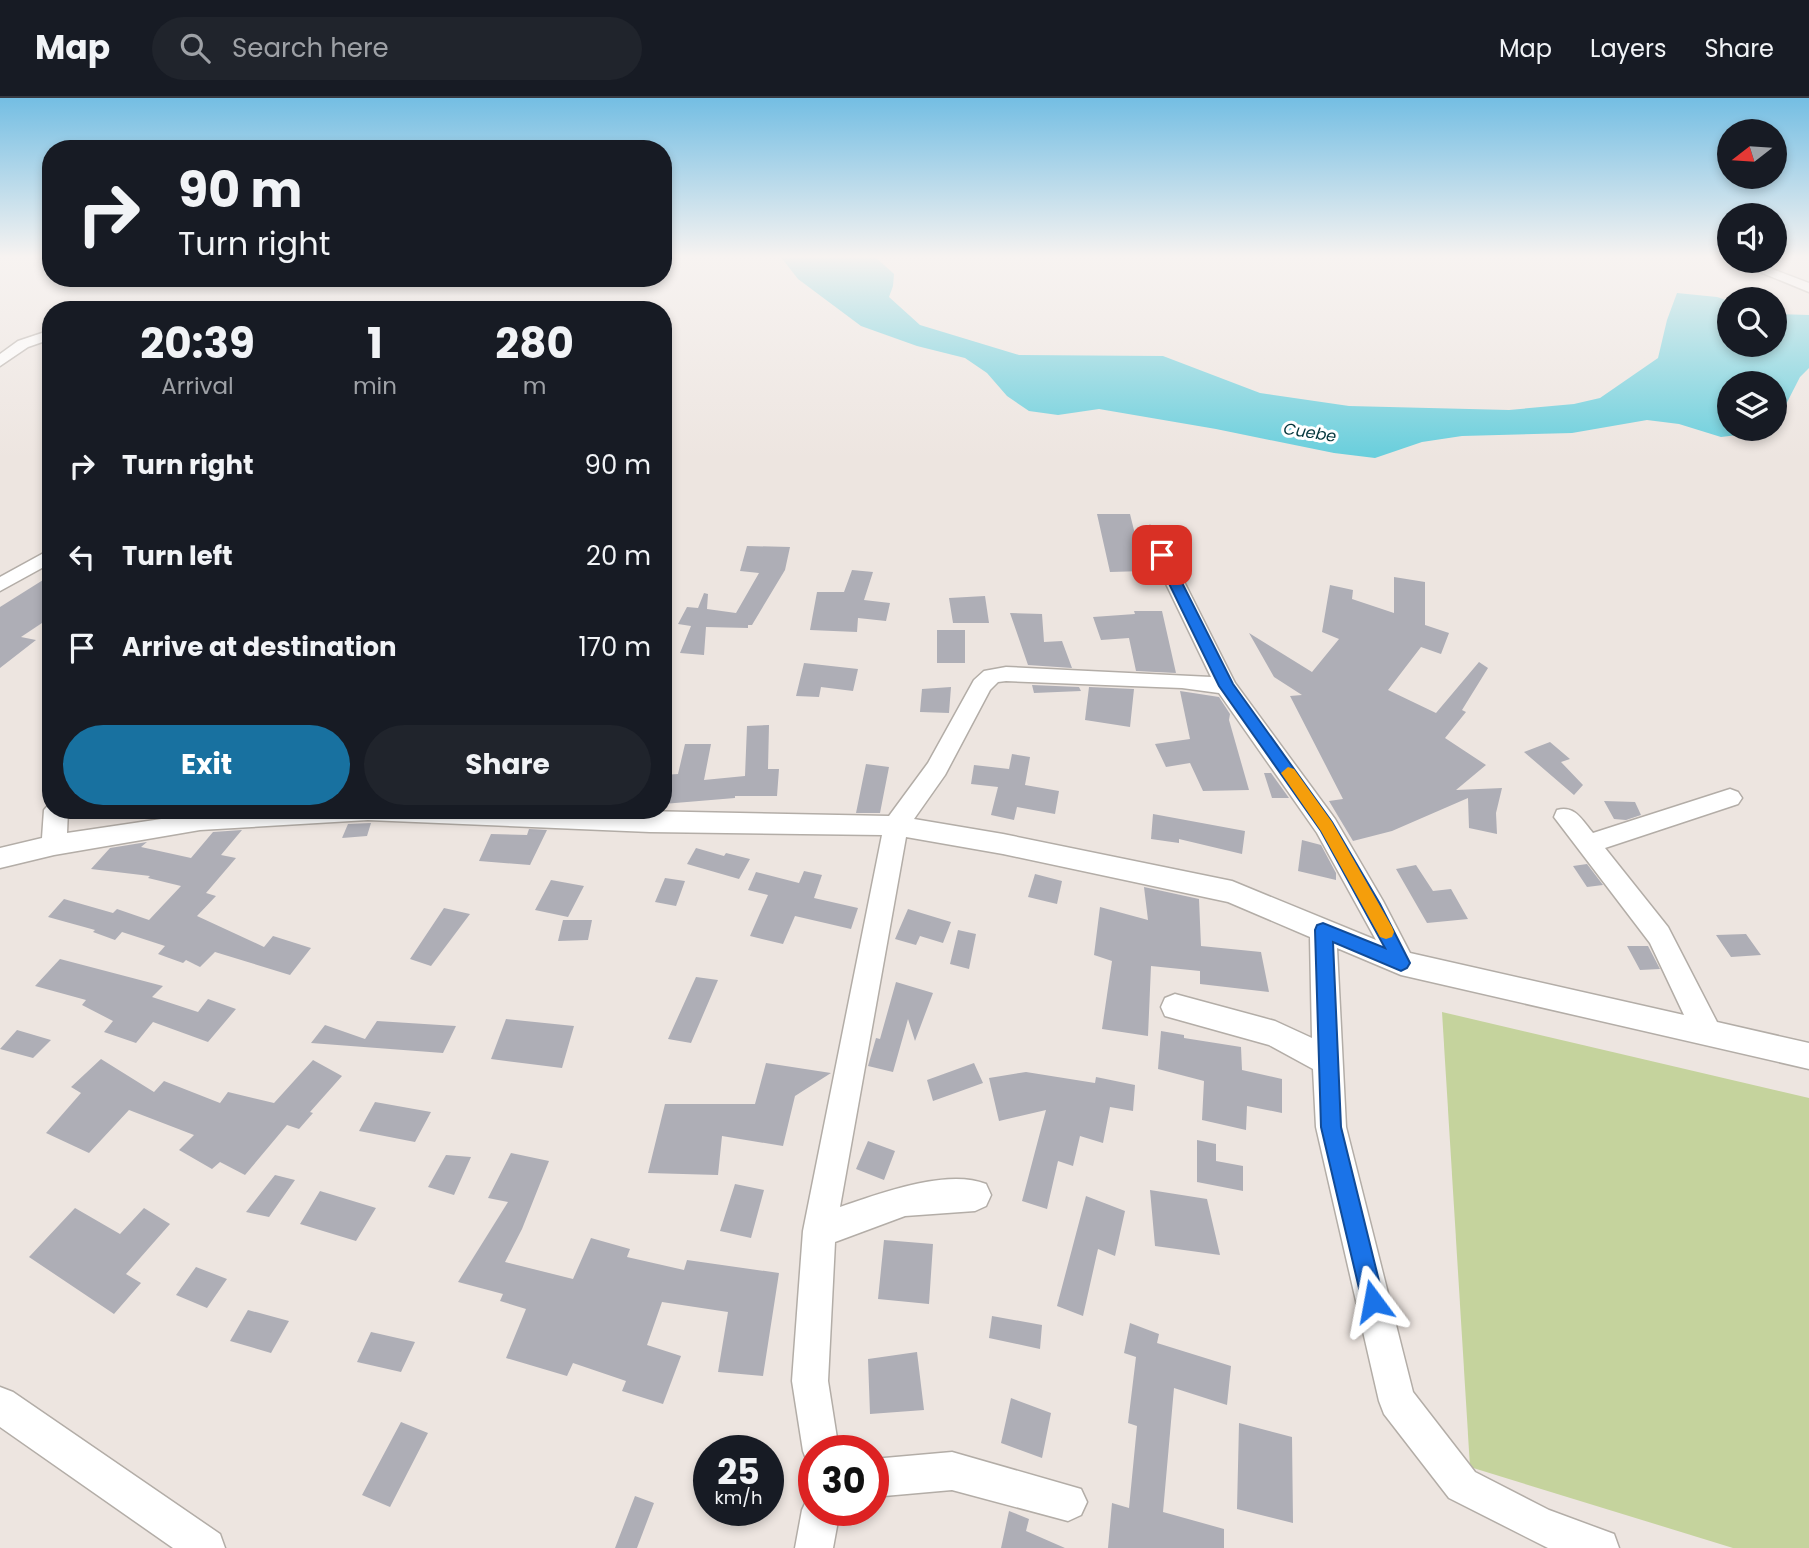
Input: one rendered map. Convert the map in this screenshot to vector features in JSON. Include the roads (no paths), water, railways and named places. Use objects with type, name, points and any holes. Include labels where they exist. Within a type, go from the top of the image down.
[{"type":"street","points":[[0,361],[23,344],[42,337]]},
{"type":"street","points":[[1150,532],[1226,686],[1326,826],[1374,909],[1401,963]]},
{"type":"street","points":[[0,585],[42,560]]},
{"type":"street","points":[[818,1435],[810,1381],[819,1231],[896,826],[937,769],[968,716],[982,685],[992,676],[1006,674],[1116,677],[1226,686]]},
{"type":"street","points":[[1588,844],[1730,798]]},
{"type":"street","points":[[1566,817],[1659,935],[1707,1031]]},
{"type":"street","points":[[54,845],[55,819]]},
{"type":"street","points":[[0,858],[54,845],[200,821],[234,819]]},
{"type":"street","points":[[573,819],[896,826],[1003,844],[1232,892],[1401,963],[1809,1056]]},
{"type":"street","points":[[1323,930],[1331,1127],[1397,1401],[1462,1485],[1540,1526],[1600,1548]]},
{"type":"street","points":[[1175,1007],[1275,1034],[1327,1061]]},
{"type":"street","points":[[819,1231],[905,1200],[975,1195]]},
{"type":"street","points":[[0,1405],[206,1548]]},
{"type":"street","points":[[889,1477],[952,1471],[1068,1502]]},
{"type":"street","points":[[814,1548],[818,1526]]},
{"type":"water","name":"Cuebe","points":[[858,324],[919,324],[1019,355],[1163,356],[1260,393],[1349,406],[1509,410],[1574,404],[1600,398],[1658,358],[1666,324],[1717,324],[1717,357],[1787,357],[1787,324],[1809,324],[1809,368],[1800,377],[1787,402],[1787,371],[1717,371],[1717,436],[1679,424],[1647,420],[1572,433],[1462,436],[1422,442],[1375,458],[1334,453],[1099,409],[1058,415],[1029,411],[1007,396],[987,373],[965,358],[917,346]]}]
